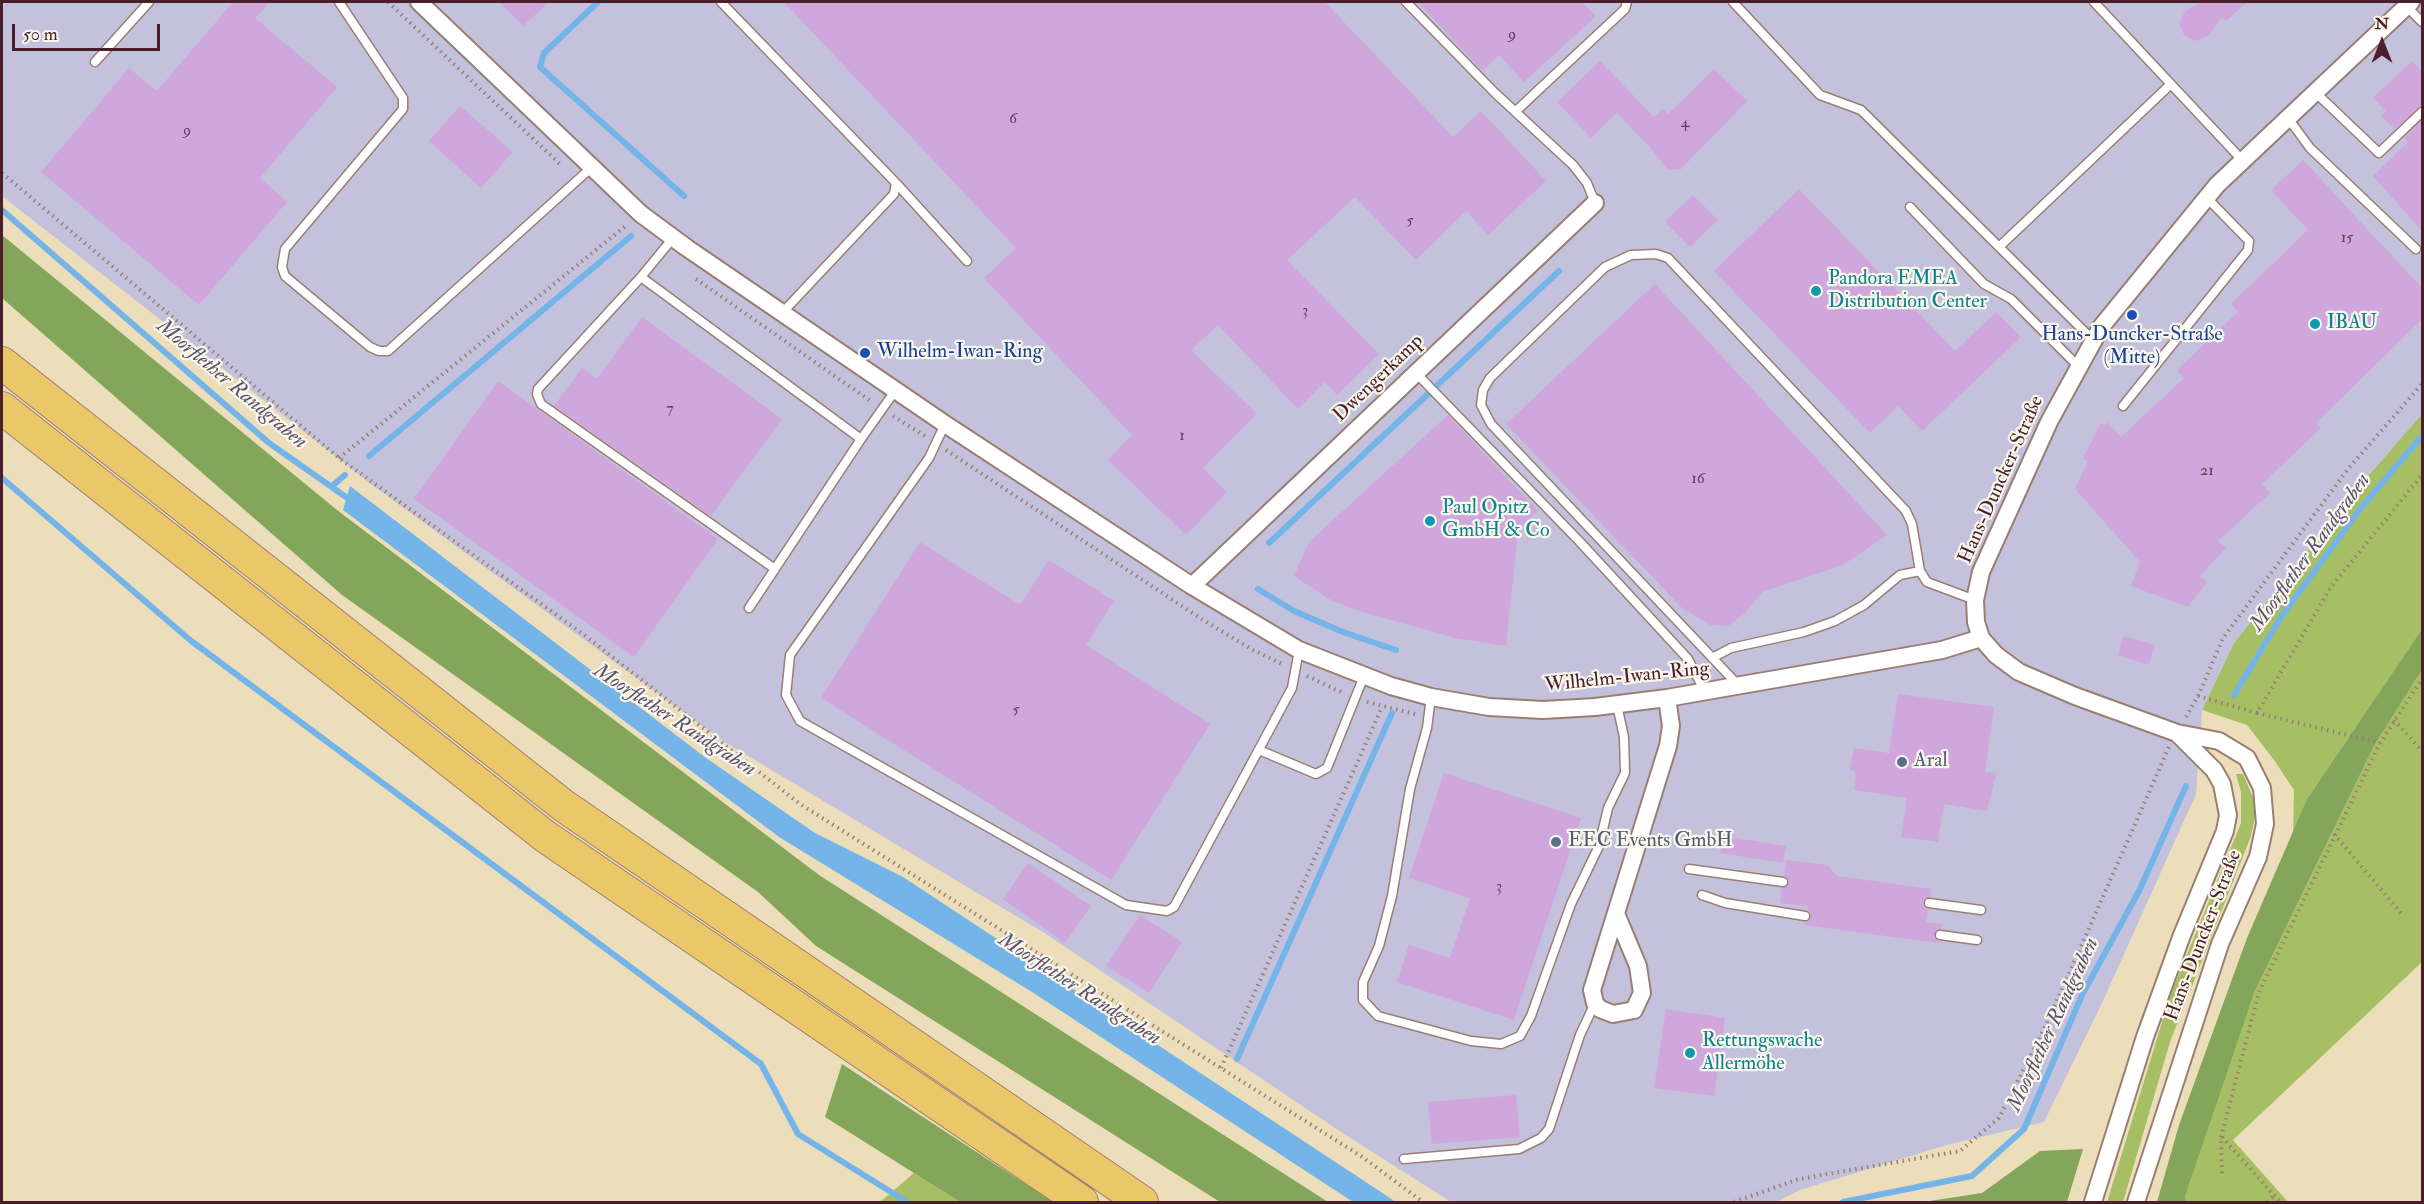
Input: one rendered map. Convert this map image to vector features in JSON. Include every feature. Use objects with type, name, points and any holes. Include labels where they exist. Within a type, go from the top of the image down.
[{"type":"highway","points":[[2,363],[564,806],[1142,1203]]},
{"type":"highway","points":[[2,408],[546,837],[1082,1203]]},
{"type":"street","name":"Wilhelm-Iwan-Ring","points":[[419,2],[592,166],[635,219],[673,238],[945,424],[1192,586],[1299,650],[1391,686],[1431,697],[1489,706],[1543,710],[1617,705],[1705,692],[1942,650],[1981,638]]},
{"type":"street","name":"Hans-Duncker-Straße","points":[[2136,1203],[2195,1015],[2220,944],[2258,857],[2265,824],[2262,788],[2247,758],[2219,741],[2177,733],[2075,696],[2019,672],[1996,655],[1981,638],[1976,622],[1975,600],[1981,572],[2014,495],[2101,327],[2207,198],[2409,4]]},
{"type":"street","name":"Dwengerkamp","points":[[1192,586],[1421,379],[1595,203]]},
{"type":"street","points":[[1617,916],[1638,966],[1642,985],[1641,999],[1634,1010],[1621,1014],[1606,1012],[1595,1003],[1592,990],[1617,916],[1668,746],[1671,726],[1667,698]]},
{"type":"street","name":"Hans-Duncker-Straße","points":[[2093,1203],[2145,1037],[2182,935],[2225,831],[2228,815],[2222,784],[2214,770],[2177,733]]},
{"type":"lane","points":[[95,62],[149,2]]},
{"type":"lane","points":[[339,2],[403,98],[403,109],[285,249],[282,267],[285,276],[370,347],[379,351],[388,351],[592,166]]},
{"type":"lane","points":[[721,2],[896,183],[967,261]]},
{"type":"lane","points":[[1406,2],[1448,46],[1573,165],[1587,183],[1595,203]]},
{"type":"lane","points":[[1516,111],[1625,9],[1627,2]]},
{"type":"lane","points":[[1733,2],[1820,95],[1861,110],[2093,340]]},
{"type":"lane","points":[[2094,2],[2243,161]]},
{"type":"lane","points":[[2409,4],[2422,22]]},
{"type":"lane","points":[[1999,247],[2171,84]]},
{"type":"lane","points":[[2315,93],[2379,153],[2422,112]]},
{"type":"lane","points":[[2288,118],[2310,148],[2416,249]]},
{"type":"lane","points":[[782,313],[894,194],[896,183]]},
{"type":"lane","points":[[2123,406],[2248,250],[2249,241],[2207,198]]},
{"type":"lane","points":[[1910,207],[1984,284],[2011,300],[2079,367]]},
{"type":"lane","points":[[673,238],[641,277],[538,389],[537,394],[541,404],[775,569]]},
{"type":"lane","points":[[1739,686],[1491,424],[1480,405],[1483,390],[1490,378],[1605,267],[1631,255],[1656,254],[1668,258],[1906,512],[1912,524],[1920,571],[1927,582],[1975,600]]},
{"type":"lane","points":[[641,277],[861,439]]},
{"type":"lane","points":[[1421,379],[1580,542],[1688,659],[1705,692]]},
{"type":"lane","points":[[749,608],[895,391]]},
{"type":"lane","points":[[945,424],[937,444],[790,655],[786,695],[800,721],[1126,905],[1167,911],[1174,907],[1292,688],[1299,650]]},
{"type":"lane","points":[[1712,658],[1731,648],[1804,632],[1835,621],[1864,605],[1900,575],[1920,571]]},
{"type":"lane","points":[[1259,750],[1316,774],[1327,768],[1364,676]]},
{"type":"lane","points":[[1431,697],[1410,789],[1392,896],[1379,946],[1363,982],[1363,1000],[1378,1016],[1471,1041],[1501,1044],[1520,1036],[1531,1016],[1571,904],[1599,846],[1608,808],[1625,773],[1624,737],[1617,705]]},
{"type":"lane","points":[[1689,868],[1783,882]]},
{"type":"lane","points":[[1702,895],[1725,903],[1805,916]]},
{"type":"lane","points":[[1929,903],[1981,910]]},
{"type":"lane","points":[[1940,935],[1977,940]]},
{"type":"lane","points":[[1404,1159],[1519,1149],[1541,1138],[1549,1129],[1580,1035],[1595,1003]]},
{"type":"path","points":[[388,2],[519,128],[578,180]]},
{"type":"path","points":[[2,173],[339,458],[584,634],[800,804],[1361,1156],[1423,1203]]},
{"type":"path","points":[[621,218],[635,219],[661,252],[792,348],[882,409],[1203,620],[1253,650],[1295,670]]},
{"type":"path","points":[[339,458],[635,219]]},
{"type":"path","points":[[1734,1203],[1799,1179],[1960,1151],[1999,1118],[2049,1019],[2163,758],[2198,696],[2223,638],[2348,470],[2422,384]]},
{"type":"path","points":[[2257,713],[2331,587],[2422,475]]},
{"type":"path","points":[[1306,675],[1356,698],[1428,716]]},
{"type":"path","points":[[2222,1173],[2221,1137],[2259,992],[2380,743],[2422,679]]},
{"type":"path","points":[[1221,1068],[1391,686]]},
{"type":"path","points":[[2198,696],[2380,743]]},
{"type":"path","points":[[2394,720],[2422,751]]},
{"type":"path","points":[[2334,834],[2401,913]]},
{"type":"path","points":[[2221,1137],[2280,1203]]},
{"type":"path","points":[[2267,1203],[2274,1196]]},
{"type":"shaded area","points":[[2,2],[2422,2],[2422,414],[2356,490],[2234,643],[2202,710],[2196,794],[2102,1003],[2044,1122],[1943,1146],[1800,1190],[1776,1202],[1451,1202],[1341,1132],[1046,934],[723,741],[371,484],[2,196]]},
{"type":"green space","points":[[2,235],[337,510],[819,875],[1328,1202],[1220,1202],[816,946],[758,892],[342,595],[2,298]]},
{"type":"green space","points":[[2422,414],[2422,629],[2307,799],[2293,836],[2294,790],[2274,760],[2247,725],[2202,710],[2234,643],[2356,490]]},
{"type":"green space","points":[[2422,629],[2422,670],[2374,746],[2255,991],[2185,1197],[2187,1202],[2157,1202],[2179,1125],[2247,938],[2307,799]]},
{"type":"green space","points":[[2422,670],[2422,962],[2233,1140],[2288,1202],[2187,1202],[2185,1197],[2255,991],[2374,746]]},
{"type":"green space","points":[[2236,774],[2243,774],[2257,807],[2251,836],[2170,1042],[2123,1202],[2107,1202],[2170,996],[2241,823],[2241,792]]},
{"type":"green space","points":[[842,1064],[1053,1202],[960,1202],[825,1117]]},
{"type":"green space","points":[[2083,1149],[2067,1202],[1923,1202],[1982,1193],[2040,1151]]},
{"type":"green space","points":[[914,1173],[960,1202],[880,1202]]},
{"type":"water","points":[[350,486],[706,758],[815,833],[903,877],[1396,1202],[1353,1202],[1032,992],[779,837],[343,510]]},
{"type":"building","points":[[233,2],[270,2],[255,18],[337,87],[260,178],[287,202],[199,305],[41,172],[129,68],[157,91]]},
{"type":"building","points":[[499,2],[549,2],[523,26]]},
{"type":"building","points":[[784,2],[1325,2],[1453,137],[1481,111],[1546,181],[1488,235],[1466,211],[1416,260],[1355,197],[1287,260],[1379,354],[1337,395],[1325,382],[1298,409],[1218,325],[1191,350],[1257,414],[1203,468],[1227,492],[1186,535],[1108,460],[1132,435],[984,278],[1016,248]]},
{"type":"building","points":[[1418,2],[1582,2],[1596,16],[1524,82],[1499,55],[1483,71]]},
{"type":"building","points":[[2202,2],[2247,2],[2226,21],[2222,17],[2208,36],[2195,41],[2184,35],[2179,23],[2185,11]]},
{"type":"building","points":[[1600,61],[1654,117],[1663,108],[1668,114],[1714,69],[1747,101],[1681,169],[1668,170],[1650,147],[1617,113],[1591,138],[1557,102]]},
{"type":"building","points":[[2412,61],[2422,72],[2422,106],[2395,129],[2381,116],[2386,111],[2373,98]]},
{"type":"building","points":[[460,106],[513,152],[481,188],[429,141]]},
{"type":"building","points":[[2422,120],[2422,231],[2373,176],[2408,142],[2404,138]]},
{"type":"building","points":[[2303,160],[2422,288],[2422,319],[2316,423],[2321,428],[2262,484],[2270,493],[2218,541],[2226,548],[2200,576],[2207,582],[2188,607],[2131,586],[2140,562],[2075,489],[2088,461],[2083,458],[2101,423],[2105,425],[2107,422],[2121,437],[2184,378],[2177,370],[2238,312],[2231,304],[2308,230],[2271,190]]},
{"type":"building","name":"Pandora EMEA Distribution Center","points":[[1799,189],[1955,351],[1996,312],[2021,337],[1922,431],[1898,406],[1870,433],[1714,271]]},
{"type":"building","points":[[1693,195],[1718,220],[1690,247],[1665,222]]},
{"type":"building","points":[[1655,284],[1887,535],[1843,565],[1762,592],[1745,613],[1728,626],[1710,625],[1683,609],[1506,424]]},
{"type":"building","points":[[642,317],[782,419],[711,516],[554,406],[582,368],[597,379]]},
{"type":"building","points":[[498,381],[718,539],[634,657],[414,499]]},
{"type":"building","name":"Paul Opitz GmbH & Co","points":[[1448,415],[1538,511],[1518,531],[1506,646],[1455,638],[1359,611],[1329,599],[1294,576],[1309,542]]},
{"type":"building","points":[[920,542],[1020,605],[1049,560],[1114,601],[1086,645],[1210,724],[1111,880],[821,698]]},
{"type":"building","points":[[2124,636],[2154,645],[2149,665],[2118,655]]},
{"type":"building","points":[[1898,694],[1994,707],[1985,772],[1996,773],[1987,811],[1944,804],[1938,842],[1901,837],[1907,798],[1854,790],[1856,775],[1855,771],[1850,770],[1854,748],[1889,753]]},
{"type":"building","points":[[1444,773],[1581,818],[1514,1020],[1397,982],[1409,945],[1450,958],[1470,898],[1409,878]]},
{"type":"building","points":[[1723,836],[1786,846],[1783,863],[1720,853]]},
{"type":"building","points":[[1786,860],[1827,865],[1837,876],[1931,889],[1930,897],[1924,899],[1923,905],[1928,909],[1926,922],[1942,924],[1941,929],[1934,934],[1939,943],[1804,925],[1811,916],[1807,906],[1780,903],[1782,888],[1789,882],[1784,876]]},
{"type":"building","points":[[1028,863],[1091,906],[1065,943],[1003,899]]},
{"type":"building","points":[[1140,915],[1182,942],[1149,993],[1106,966]]},
{"type":"building","name":"Rettungswache Allermöhe","points":[[1666,1009],[1725,1018],[1714,1096],[1654,1088]]},
{"type":"building","points":[[1516,1095],[1520,1137],[1432,1144],[1428,1102]]},
{"type":"waterway","points":[[598,2],[544,53],[540,67],[684,196]]},
{"type":"waterway","name":"Moorflether Randgraben","points":[[2,210],[269,443],[353,502]]},
{"type":"waterway","points":[[369,456],[631,236]]},
{"type":"waterway","points":[[1269,543],[1559,271]]},
{"type":"waterway","name":"Moorflether Randgraben","points":[[2234,695],[2281,617],[2360,509],[2422,436]]},
{"type":"waterway","points":[[332,486],[345,475]]},
{"type":"waterway","points":[[2,478],[190,640],[761,1064],[798,1134],[907,1202]]},
{"type":"waterway","points":[[1258,589],[1294,611],[1343,632],[1396,650]]},
{"type":"waterway","points":[[1237,1059],[1392,713]]},
{"type":"waterway","name":"Moorflether Randgraben","points":[[1843,1202],[1972,1176],[2024,1129],[2083,993],[2139,891],[2186,786]]},
{"type":"place","name":"Pandora EMEA Distribution Center","points":[[1816,291]]},
{"type":"place","name":"Hans-Duncker-Straße (Mitte)","points":[[2132,315]]},
{"type":"place","name":"IBAU","points":[[2315,324]]},
{"type":"place","name":"Wilhelm-Iwan-Ring","points":[[865,353]]},
{"type":"place","name":"Paul Opitz GmbH & Co","points":[[1430,521]]},
{"type":"place","name":"Aral","points":[[1902,762]]},
{"type":"place","name":"EEC Events GmbH","points":[[1556,842]]},
{"type":"place","name":"Rettungswache Allermöhe","points":[[1690,1053]]}]
